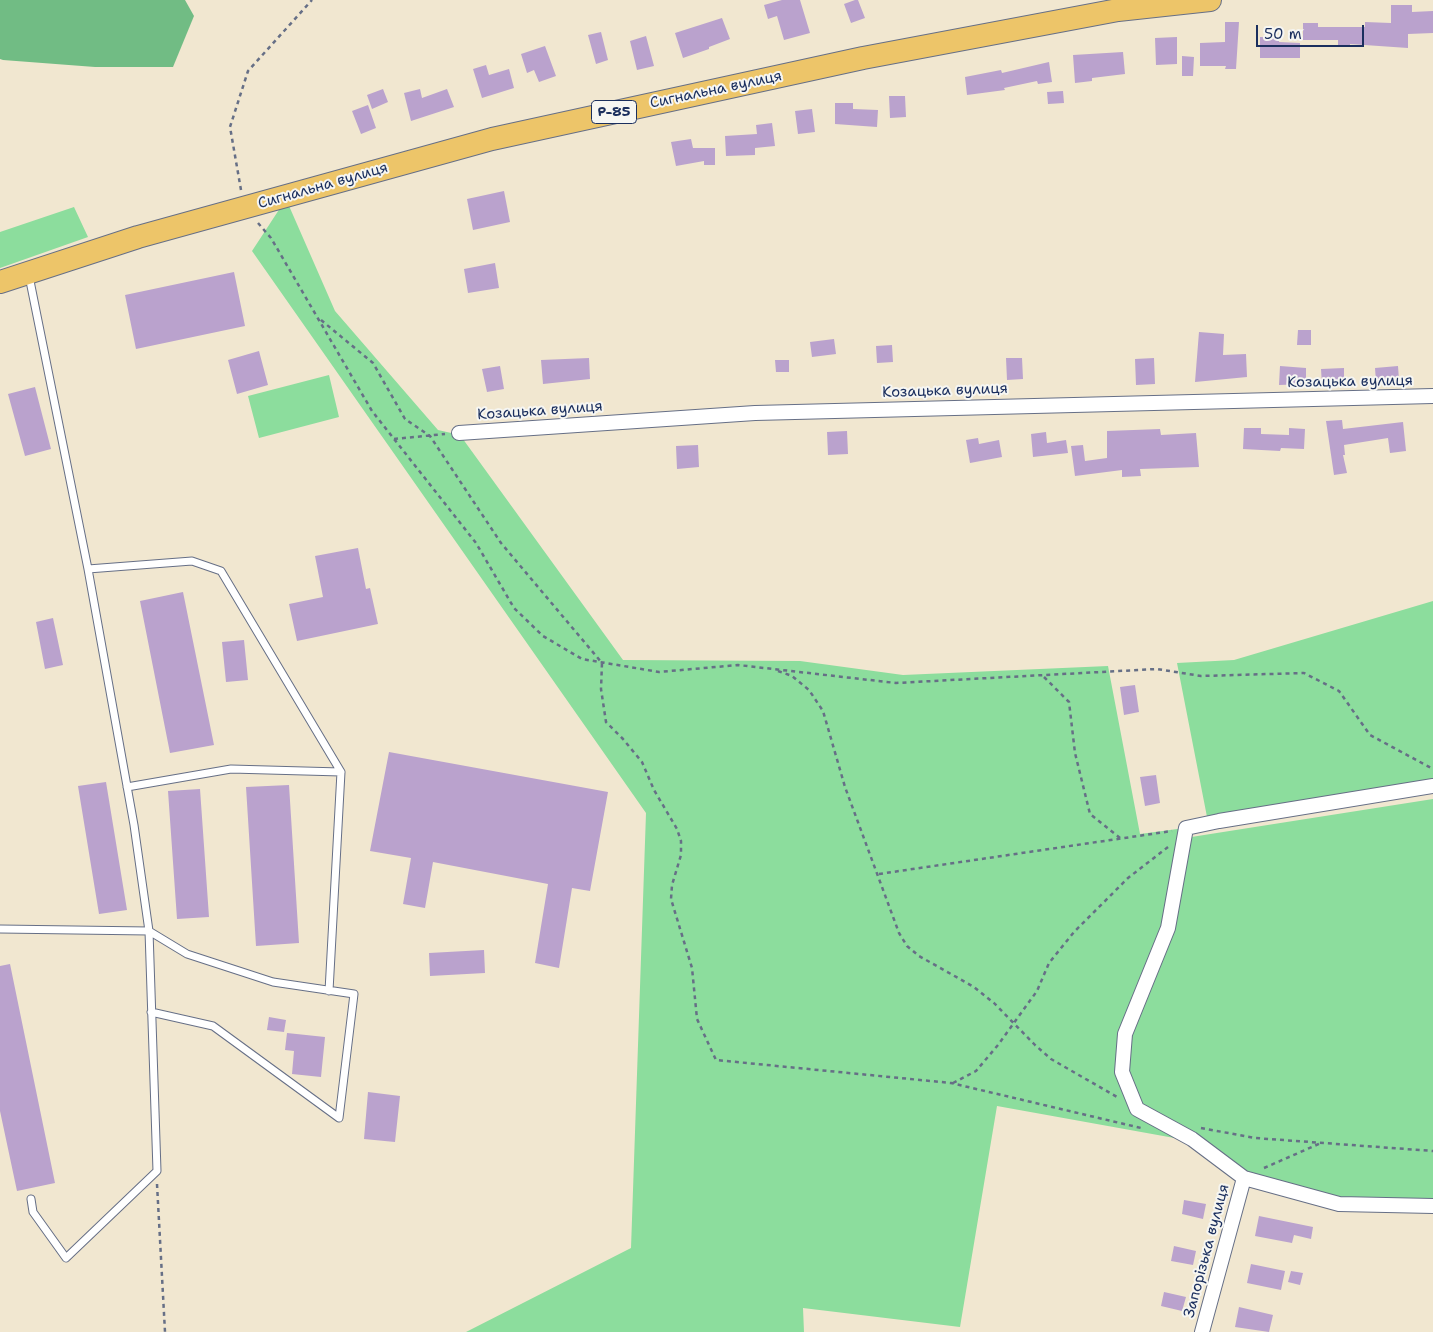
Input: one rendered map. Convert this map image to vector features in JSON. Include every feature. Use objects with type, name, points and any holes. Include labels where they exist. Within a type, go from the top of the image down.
[{"type":"main road","name":"Сигнальна вулиця","points":[[29,273],[138,237],[492,138],[854,60],[1118,10],[1210,0]]},
{"type":"main road","name":"Р-85","points":[[0,282],[29,273]]},
{"type":"street","name":"Козацька вулиця","points":[[459,433],[755,413],[1433,396]]},
{"type":"street","points":[[1433,786],[1219,820],[1186,828],[1168,928],[1125,1034],[1122,1072],[1137,1109],[1192,1140],[1244,1178],[1339,1204],[1433,1206]]},
{"type":"street","name":"Запорізька вулиця","points":[[1202,1332],[1244,1178]]},
{"type":"lane","points":[[29,273],[88,569],[149,931],[157,1171],[66,1258],[33,1212],[31,1198]]},
{"type":"lane","points":[[88,569],[192,561],[221,571],[341,772],[329,991]]},
{"type":"lane","points":[[126,787],[231,769],[341,772]]},
{"type":"lane","points":[[0,929],[149,931],[188,954],[273,982],[354,994],[339,1118],[213,1026],[152,1012]]},
{"type":"path","points":[[312,0],[248,72],[230,127],[245,208],[271,238],[372,410],[476,543],[514,608],[543,636],[582,659],[659,672],[738,665],[896,683],[1157,669],[1201,676],[1304,673],[1339,691],[1370,735],[1433,770]]},
{"type":"path","points":[[318,318],[373,363],[405,418],[430,436],[501,543],[602,663],[602,689],[606,722],[642,762],[654,790],[677,829],[681,841],[681,855],[672,885],[671,899],[692,968],[697,1018],[716,1060],[951,1083],[1145,1129]]},
{"type":"path","points":[[394,439],[459,433]]},
{"type":"path","points":[[775,669],[792,676],[809,690],[823,711],[845,787],[879,874],[899,933],[907,946],[919,956],[974,987],[994,1003],[1052,1059],[1137,1109]]},
{"type":"path","points":[[1044,676],[1069,702],[1075,753],[1090,814],[1120,838]]},
{"type":"path","points":[[951,1083],[976,1071],[1038,991],[1049,962],[1074,932],[1128,878],[1167,848],[1186,828]]},
{"type":"path","points":[[879,874],[1186,828]]},
{"type":"path","points":[[1200,1128],[1255,1138],[1433,1151]]},
{"type":"path","points":[[1244,1178],[1322,1142]]},
{"type":"path","points":[[157,1171],[165,1332]]},
{"type":"green space","points":[[0,0],[185,0],[194,16],[173,67],[95,67],[3,60],[0,59]]},
{"type":"green space","points":[[286,199],[335,311],[438,430],[460,435],[623,660],[800,661],[903,675],[1108,666],[1140,834],[1185,828],[1166,927],[1124,1033],[1121,1073],[1136,1110],[1191,1141],[997,1106],[960,1327],[803,1308],[804,1332],[466,1332],[631,1248],[646,813],[252,251]]},
{"type":"green space","points":[[74,207],[88,237],[0,268],[0,232]]},
{"type":"green space","points":[[329,375],[339,417],[259,438],[248,396]]},
{"type":"green space","points":[[1433,601],[1433,785],[1208,822],[1177,663],[1234,660]]},
{"type":"green space","points":[[1433,799],[1433,1205],[1364,1204],[1244,1177],[1138,1109],[1123,1072],[1127,1034],[1169,928],[1185,838]]},
{"type":"building","points":[[782,0],[800,0],[810,33],[784,40],[777,16],[768,19],[764,5]]},
{"type":"building","points":[[858,0],[865,18],[851,23],[844,4]]},
{"type":"building","points":[[1391,5],[1412,5],[1412,12],[1433,11],[1433,33],[1408,34],[1408,48],[1350,44],[1350,46],[1338,46],[1338,40],[1303,40],[1303,23],[1318,23],[1318,27],[1365,27],[1365,22],[1391,23]]},
{"type":"building","points":[[722,18],[730,39],[683,58],[675,33]]},
{"type":"building","points":[[1225,22],[1239,22],[1236,69],[1225,69],[1226,66],[1200,66],[1200,43],[1225,42]]},
{"type":"building","points":[[601,32],[608,60],[596,64],[588,35]]},
{"type":"building","points":[[646,36],[654,66],[637,70],[630,41]]},
{"type":"building","points":[[1177,37],[1177,64],[1156,65],[1155,38]]},
{"type":"building","points":[[1260,37],[1279,37],[1279,42],[1300,43],[1300,58],[1260,58]]},
{"type":"building","points":[[545,46],[556,76],[539,82],[534,70],[527,73],[521,54]]},
{"type":"building","points":[[1123,52],[1125,74],[1092,78],[1092,81],[1075,83],[1073,55]]},
{"type":"building","points":[[1182,56],[1194,57],[1193,76],[1182,76]]},
{"type":"building","points":[[1049,62],[1052,82],[1038,84],[1037,81],[1004,88],[1005,90],[967,95],[965,77],[1001,70],[1002,73]]},
{"type":"building","points":[[486,65],[489,75],[509,69],[514,88],[482,98],[473,69]]},
{"type":"building","points":[[383,89],[388,102],[372,109],[367,95]]},
{"type":"building","points":[[420,89],[422,98],[447,89],[454,107],[411,121],[404,93]]},
{"type":"building","points":[[1063,91],[1064,103],[1048,104],[1047,92]]},
{"type":"building","points":[[889,96],[905,96],[906,117],[890,118]]},
{"type":"building","points":[[835,103],[853,103],[853,109],[878,110],[877,127],[835,124]]},
{"type":"building","points":[[368,105],[376,128],[361,134],[352,111]]},
{"type":"building","points":[[812,109],[815,132],[798,134],[795,111]]},
{"type":"building","points":[[772,123],[775,146],[755,148],[755,155],[726,156],[725,136],[757,134],[756,125]]},
{"type":"building","points":[[691,139],[693,148],[715,148],[715,165],[704,165],[704,161],[676,166],[671,142]]},
{"type":"building","points":[[504,191],[510,222],[473,230],[467,199]]},
{"type":"building","points":[[495,263],[499,288],[468,293],[464,269]]},
{"type":"building","points":[[234,272],[245,326],[136,349],[125,295]]},
{"type":"building","points":[[1298,330],[1311,330],[1311,345],[1297,345]]},
{"type":"building","points":[[1199,332],[1224,334],[1223,355],[1246,354],[1247,377],[1195,382]]},
{"type":"building","points":[[834,339],[836,354],[812,357],[810,342]]},
{"type":"building","points":[[892,345],[893,362],[877,363],[876,346]]},
{"type":"building","points":[[259,351],[268,385],[237,394],[228,360]]},
{"type":"building","points":[[589,358],[590,379],[543,384],[541,360]]},
{"type":"building","points":[[1006,358],[1022,358],[1023,379],[1007,380]]},
{"type":"building","points":[[1154,358],[1155,384],[1136,385],[1135,359]]},
{"type":"building","points":[[775,360],[789,360],[789,372],[776,372]]},
{"type":"building","points":[[500,366],[504,389],[487,392],[482,369]]},
{"type":"building","points":[[1280,366],[1306,368],[1306,384],[1279,385]]},
{"type":"building","points":[[1398,366],[1399,380],[1376,382],[1375,368]]},
{"type":"building","points":[[1344,368],[1344,384],[1322,385],[1321,369]]},
{"type":"building","points":[[35,387],[51,449],[25,456],[8,394]]},
{"type":"building","points":[[1342,420],[1343,429],[1403,422],[1406,451],[1390,453],[1388,438],[1344,445],[1345,455],[1343,455],[1347,473],[1334,475],[1326,421]]},
{"type":"building","points":[[1244,428],[1261,428],[1261,434],[1289,435],[1289,428],[1305,429],[1304,449],[1281,448],[1280,451],[1243,449]]},
{"type":"building","points":[[1160,429],[1161,435],[1196,433],[1199,467],[1140,469],[1141,476],[1122,477],[1122,470],[1075,476],[1071,446],[1083,445],[1085,461],[1107,458],[1107,431]]},
{"type":"building","points":[[847,431],[848,454],[828,455],[827,432]]},
{"type":"building","points":[[1046,432],[1047,443],[1066,440],[1068,453],[1033,457],[1031,434]]},
{"type":"building","points":[[978,438],[979,444],[999,440],[1002,457],[970,463],[966,440]]},
{"type":"building","points":[[698,445],[699,467],[677,469],[676,446]]},
{"type":"building","points":[[358,548],[366,589],[370,588],[378,624],[297,641],[289,604],[323,597],[315,556]]},
{"type":"building","points":[[183,592],[214,745],[170,753],[140,601]]},
{"type":"building","points":[[53,618],[63,665],[45,669],[36,622]]},
{"type":"building","points":[[244,640],[248,680],[226,682],[222,642]]},
{"type":"building","points":[[1135,685],[1139,712],[1124,715],[1120,687]]},
{"type":"building","points":[[389,752],[608,792],[590,891],[572,888],[559,968],[535,963],[548,884],[433,862],[425,908],[403,904],[411,858],[370,851]]},
{"type":"building","points":[[1156,775],[1160,803],[1145,806],[1140,777]]},
{"type":"building","points":[[106,782],[127,910],[99,914],[78,786]]},
{"type":"building","points":[[289,785],[299,943],[256,946],[246,787]]},
{"type":"building","points":[[200,789],[209,917],[177,919],[168,791]]},
{"type":"building","points":[[484,950],[485,973],[430,976],[429,953]]},
{"type":"building","points":[[10,964],[55,1183],[17,1191],[0,1111],[0,966]]},
{"type":"building","points":[[269,1017],[286,1020],[284,1032],[267,1030]]},
{"type":"building","points":[[287,1033],[325,1037],[321,1077],[292,1074],[294,1051],[285,1050]]},
{"type":"building","points":[[368,1092],[400,1096],[395,1142],[364,1139]]},
{"type":"building","points":[[1184,1200],[1206,1204],[1203,1219],[1182,1214]]},
{"type":"building","points":[[1259,1216],[1313,1227],[1311,1239],[1294,1235],[1292,1243],[1255,1236]]},
{"type":"building","points":[[1174,1246],[1196,1251],[1193,1265],[1171,1261]]},
{"type":"building","points":[[1251,1264],[1285,1271],[1281,1290],[1247,1283]]},
{"type":"building","points":[[1291,1271],[1303,1273],[1300,1285],[1288,1282]]},
{"type":"building","points":[[1164,1292],[1186,1297],[1182,1311],[1161,1306]]},
{"type":"building","points":[[1239,1307],[1273,1315],[1269,1332],[1235,1327]]}]
